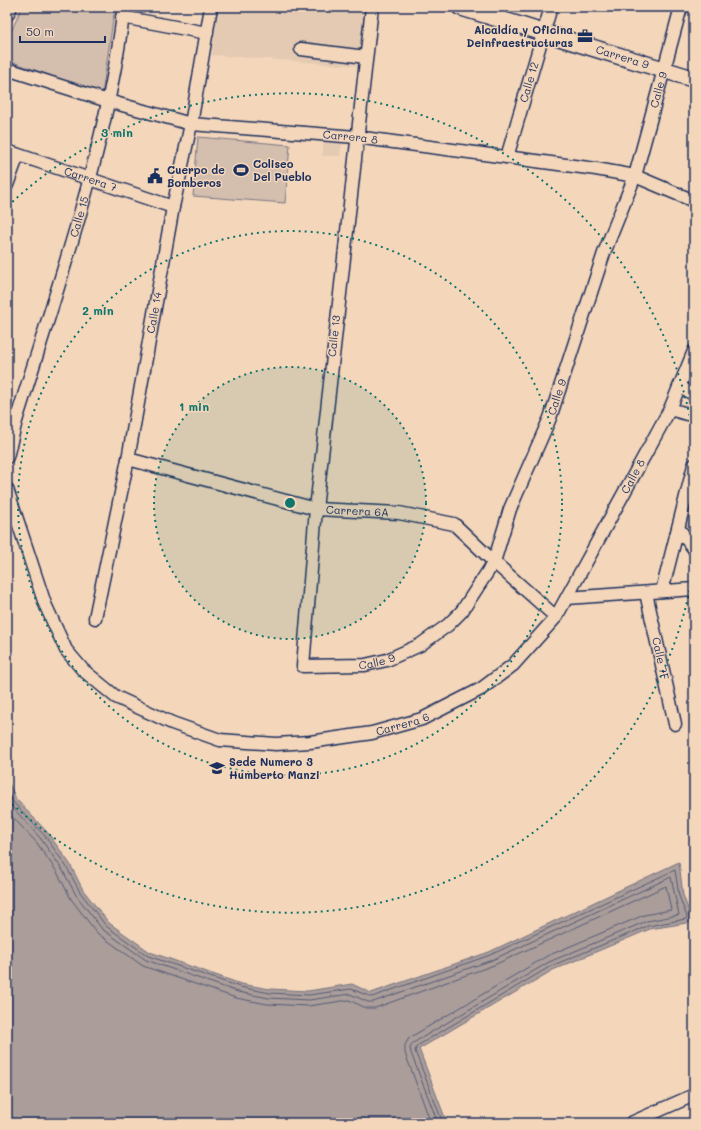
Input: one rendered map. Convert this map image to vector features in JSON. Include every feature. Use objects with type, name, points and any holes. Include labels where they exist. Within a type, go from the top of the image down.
[{"type":"main road","name":"Carrera 9","points":[[460,7],[694,79]]},
{"type":"street","points":[[7,15],[11,7]]},
{"type":"street","name":"Calle 14","points":[[95,618],[128,459],[173,207],[191,124],[211,7]]},
{"type":"street","name":"Calle 13","points":[[304,666],[316,509],[356,137],[372,7]]},
{"type":"street","name":"Calle 12","points":[[507,157],[551,7]]},
{"type":"street","name":"Calle 9","points":[[304,666],[365,665],[387,660],[420,645],[448,625],[462,611],[494,562],[510,508],[550,418],[604,253],[635,176],[681,7]]},
{"type":"street","points":[[123,12],[207,34]]},
{"type":"street","name":"Calle 15","points":[[7,457],[16,421],[91,179],[108,101],[123,12]]},
{"type":"street","points":[[301,49],[366,57]]},
{"type":"street","name":"Carrera 8","points":[[7,68],[108,101],[191,124],[356,137],[635,176],[694,201]]},
{"type":"street","points":[[7,185],[13,153]]},
{"type":"street","name":"Carrera 7","points":[[13,153],[173,207]]},
{"type":"street","name":"Calle 8","points":[[567,598],[670,408],[694,351]]},
{"type":"street","points":[[679,387],[694,394]]},
{"type":"street","points":[[670,408],[687,414],[694,412]]},
{"type":"street","name":"Carrera 6A","points":[[128,459],[316,509],[399,513],[454,524],[556,617]]},
{"type":"street","points":[[662,591],[694,465]]},
{"type":"street","name":"Carrera 6","points":[[7,489],[45,604],[66,650],[83,670],[116,697],[172,722],[220,740],[276,744],[310,742],[372,733],[422,719],[472,695],[513,665],[556,617],[567,598]]},
{"type":"street","points":[[678,528],[694,549]]},
{"type":"street","points":[[567,598],[694,589]]},
{"type":"street","name":"Calle 7F","points":[[646,592],[675,724]]},
{"type":"street","points":[[631,1123],[694,1095]]},
{"type":"shaded area","points":[[22,7],[115,7],[102,94],[7,60],[7,41]]},
{"type":"shaded area","points":[[217,7],[367,7],[359,66],[212,55]]},
{"type":"shaded area","name":"Coliseo Del Pueblo","points":[[198,137],[290,145],[285,203],[193,196]]},
{"type":"shaded area","points":[[324,141],[342,143],[340,156],[322,156]]},
{"type":"shaded area","points":[[694,489],[694,540],[685,529]]},
{"type":"water","points":[[7,779],[16,799],[48,833],[70,864],[83,890],[109,923],[150,952],[241,984],[270,989],[308,991],[352,984],[371,993],[489,952],[679,862],[683,895],[693,922],[650,929],[553,970],[419,1049],[447,1123],[7,1123]]},
{"type":"place","name":"Alcaldía y Oficina Deinfraestructuras","points":[[585,36]]},
{"type":"place","name":"Coliseo Del Pueblo","points":[[241,170]]},
{"type":"place","name":"Cuerpo de Bomberos","points":[[155,176]]},
{"type":"place","name":"Sede Numero 3 Humberto Manzi","points":[[217,768]]}]
